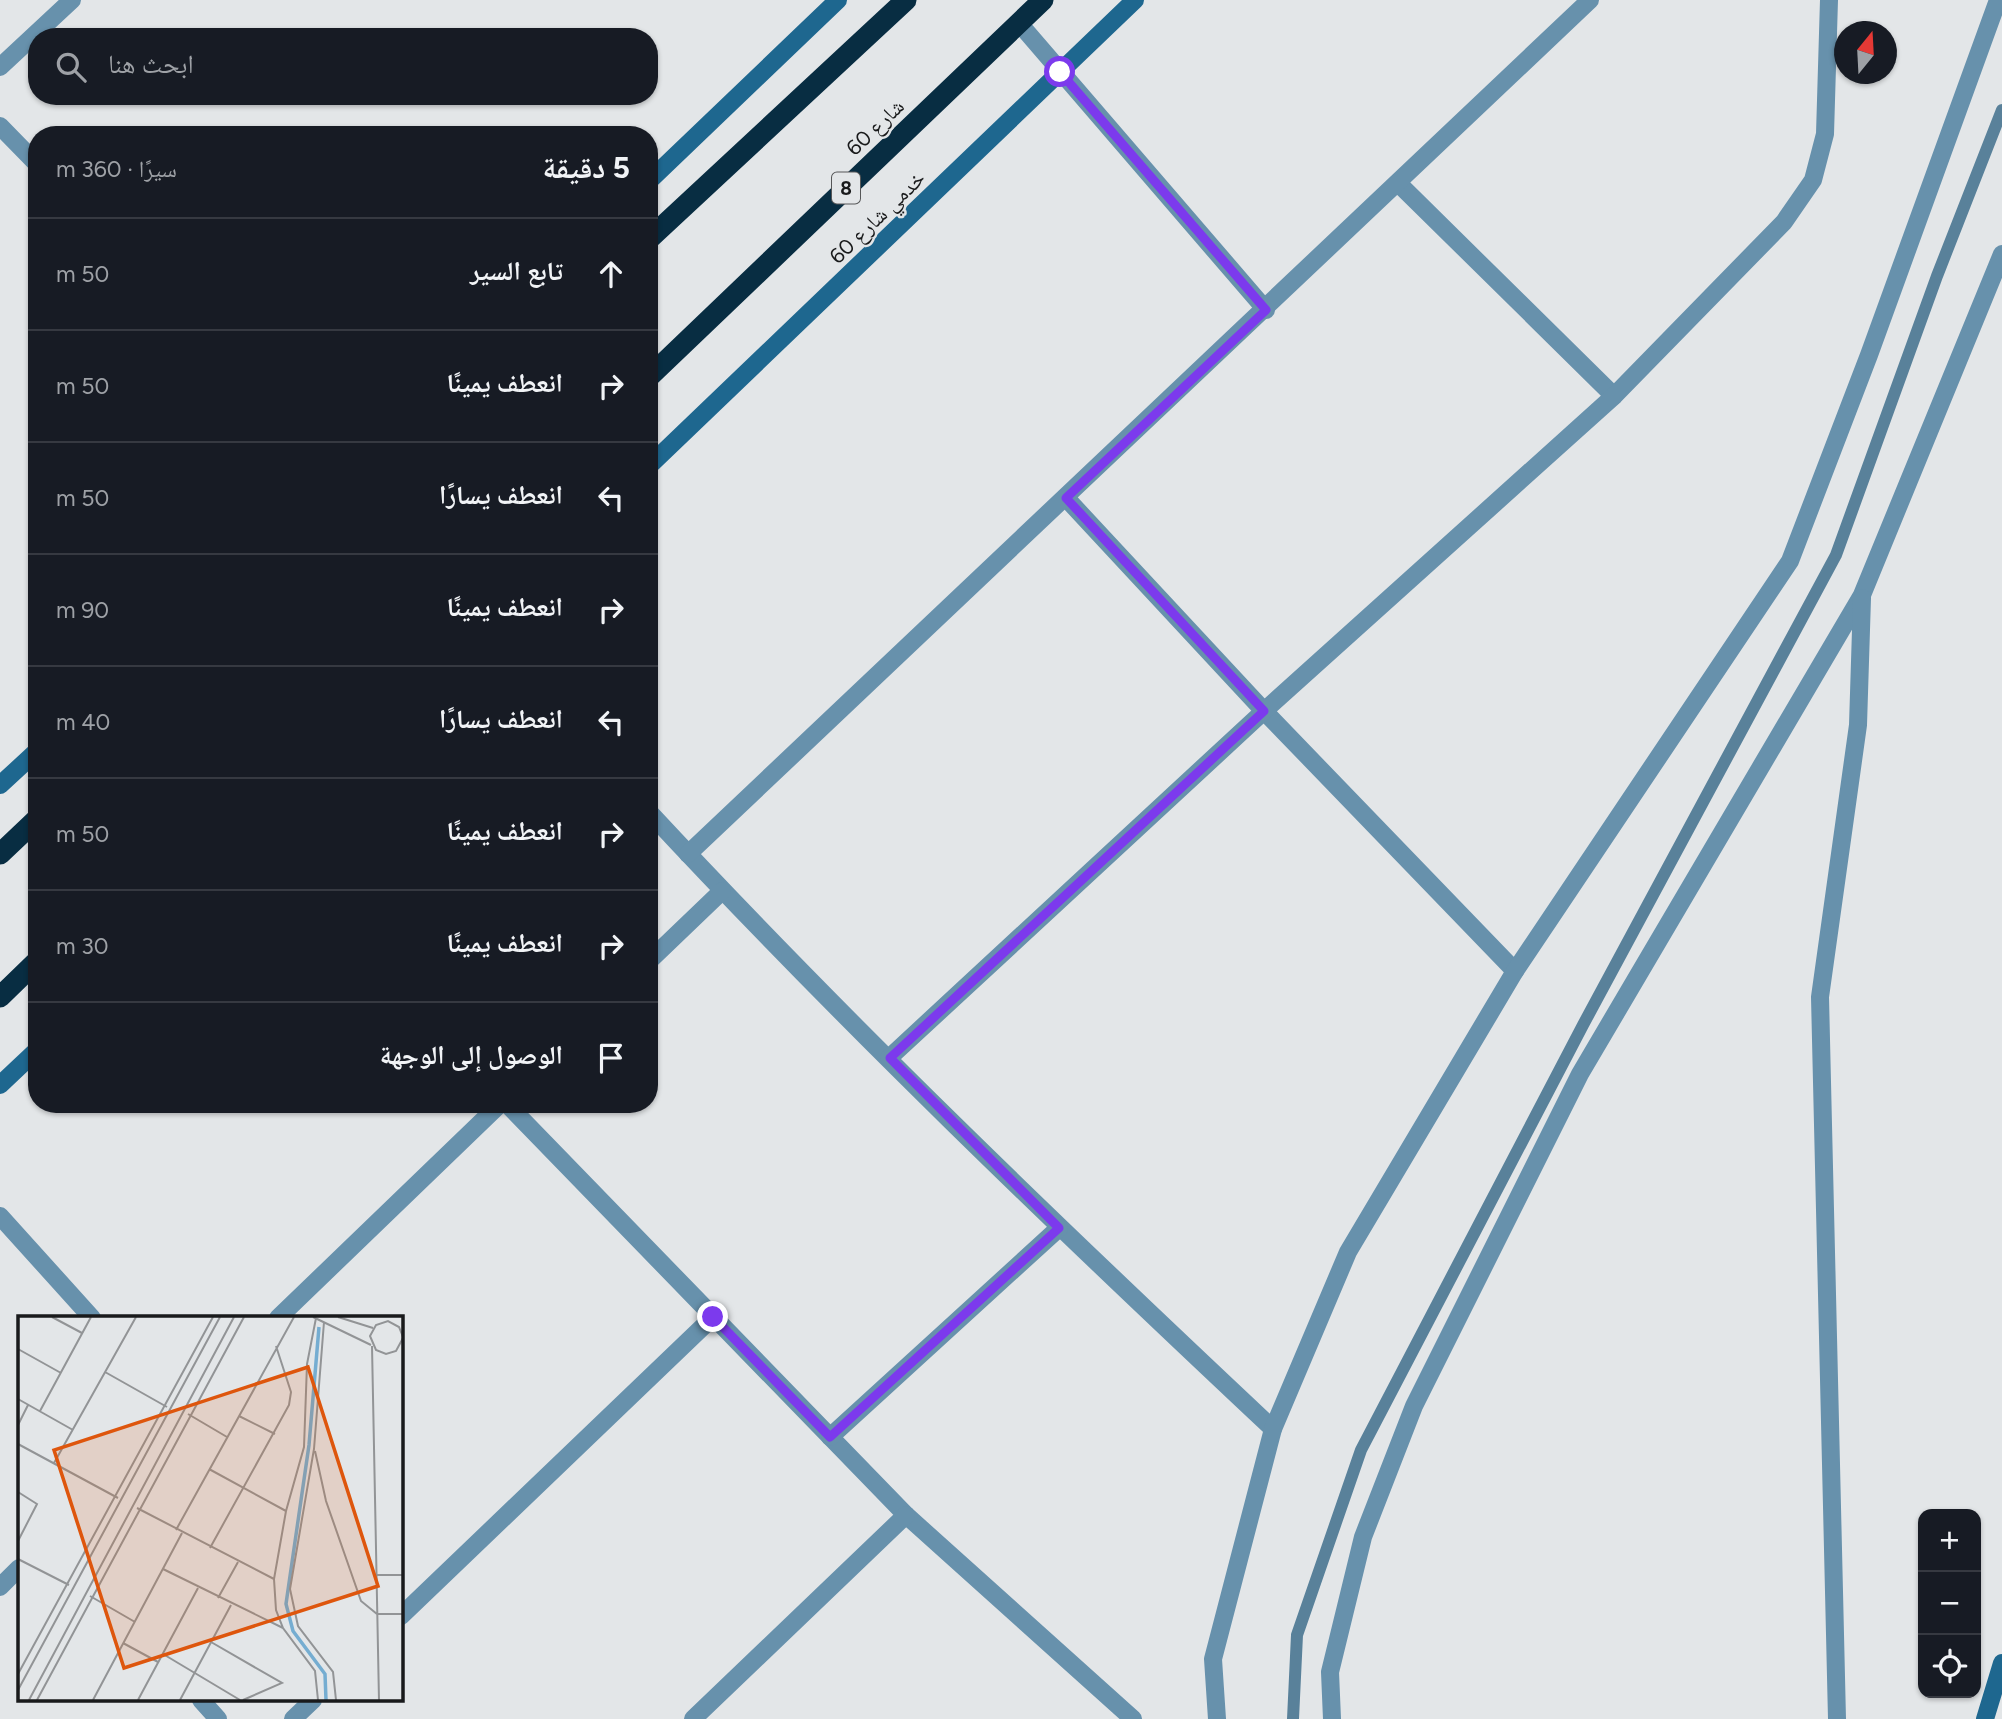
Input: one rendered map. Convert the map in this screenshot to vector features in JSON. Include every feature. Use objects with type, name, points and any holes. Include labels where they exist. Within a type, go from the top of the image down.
[{"type":"highway","points":[[658,231],[906,0]]},
{"type":"highway","name":"شارع 60","points":[[658,368],[1043,0]]},
{"type":"highway","points":[[0,854],[28,827]]},
{"type":"highway","points":[[0,996],[28,970]]},
{"type":"main road","points":[[658,172],[838,0]]},
{"type":"main road","name":"خدمي شارع 60","points":[[658,457],[1135,0]]},
{"type":"main road","points":[[0,785],[28,759]]},
{"type":"main road","points":[[0,1085],[28,1059]]},
{"type":"main road","points":[[1985,1719],[2002,1663]]},
{"type":"street","points":[[41,28],[72,0]]},
{"type":"street","points":[[688,854],[1266,310],[1590,0]]},
{"type":"street","points":[[890,1058],[1264,711],[1614,396],[1784,222],[1813,180],[1825,134],[1829,0]]},
{"type":"street","points":[[1217,1719],[1213,1660],[1273,1429],[1348,1252],[1515,971],[1790,561],[1869,355],[1997,0]]},
{"type":"street","points":[[1019,23],[1266,310]]},
{"type":"street","points":[[0,66],[28,40]]},
{"type":"street","points":[[0,126],[28,155]]},
{"type":"street","points":[[1399,184],[1614,396]]},
{"type":"street","points":[[1332,1719],[1330,1672],[1363,1537],[1414,1406],[1580,1074],[1862,595],[2002,254]]},
{"type":"street","points":[[1066,498],[1264,711],[1515,971]]},
{"type":"street","points":[[1837,1719],[1820,997],[1858,725],[1862,595]]},
{"type":"street","points":[[658,822],[722,891],[1059,1228],[1273,1429]]},
{"type":"street","points":[[658,952],[722,891]]},
{"type":"street","points":[[280,1316],[491,1113]]},
{"type":"street","points":[[516,1113],[906,1515],[1133,1719]]},
{"type":"street","points":[[0,1216],[90,1316]]},
{"type":"street","points":[[830,1437],[1059,1228]]},
{"type":"street","points":[[402,1615],[713,1317]]},
{"type":"street","points":[[693,1719],[906,1515]]},
{"type":"street","points":[[0,1587],[18,1569]]},
{"type":"street","points":[[203,1702],[218,1719]]},
{"type":"waterway","points":[[1293,1719],[1297,1635],[1361,1450],[1583,1025],[1836,555],[1937,276],[2002,110]]},
{"type":"route","points":[[713,1317],[830,1437],[1059,1228],[890,1058],[1264,711],[1066,498],[1266,310],[1060,72]]}]
